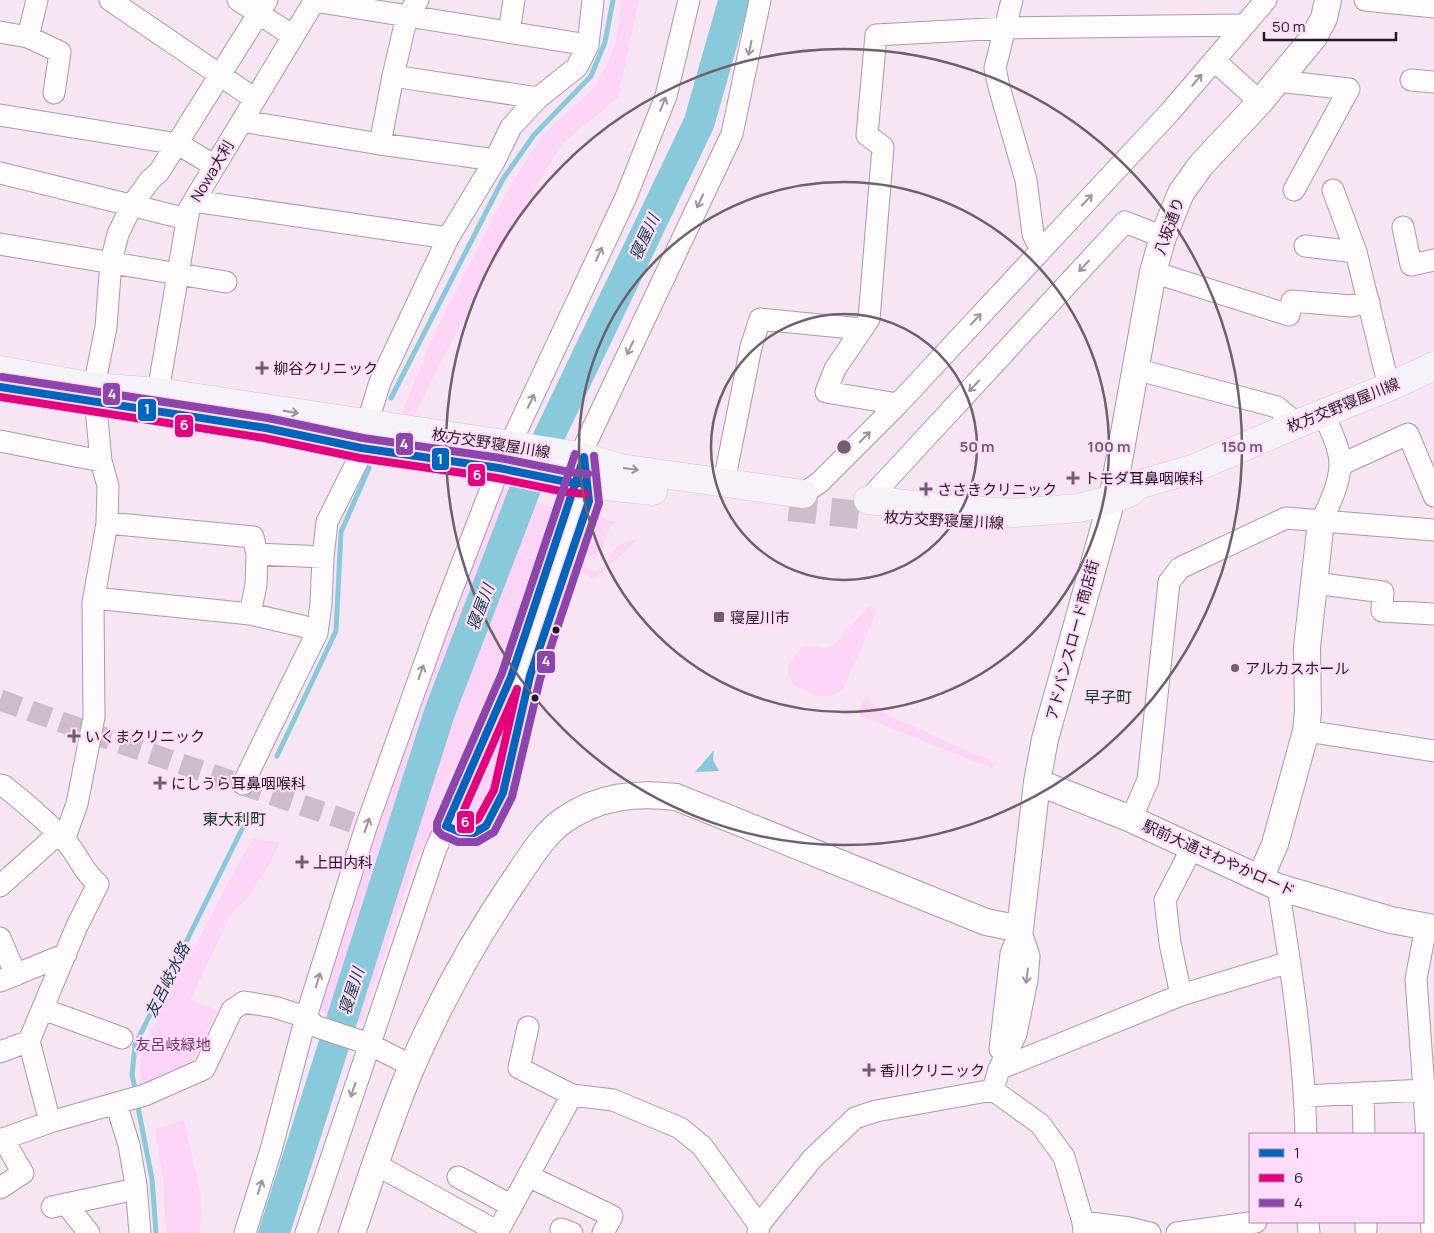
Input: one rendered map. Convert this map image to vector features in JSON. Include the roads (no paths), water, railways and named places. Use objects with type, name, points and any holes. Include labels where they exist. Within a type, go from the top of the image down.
[{"type":"main road","name":"枚方交野寝屋川線","points":[[864,508],[950,509],[1014,513],[1078,508],[1112,499],[1129,493],[1138,485],[1195,468],[1389,387],[1434,366]]},
{"type":"main road","name":"枚方交野寝屋川線","points":[[0,370],[95,394],[266,428],[364,436]]},
{"type":"main road","name":"枚方交野寝屋川線","points":[[0,387],[95,394],[158,392],[364,436],[510,458],[577,472],[796,500]]},
{"type":"main road","name":"枚方交野寝屋川線","points":[[577,472],[620,468],[724,482],[796,500]]},
{"type":"street","points":[[28,37],[38,0]]},
{"type":"street","points":[[110,0],[255,99]]},
{"type":"street","points":[[238,0],[263,7],[293,36]]},
{"type":"street","points":[[314,0],[413,8],[509,32],[588,45]]},
{"type":"street","name":"Nowa大利","points":[[158,392],[178,273],[191,210],[215,166],[314,0]]},
{"type":"street","points":[[509,32],[514,0]]},
{"type":"street","points":[[244,784],[266,734],[317,633],[322,604],[326,522],[359,458],[380,382],[448,238],[495,160],[511,128],[538,98],[577,67],[588,45],[593,0]]},
{"type":"street","points":[[245,1233],[311,1022],[366,827],[439,623],[626,197],[666,96],[689,0]]},
{"type":"street","points":[[306,1233],[366,1043],[435,851],[511,678],[585,445],[732,134],[760,0]]},
{"type":"street","points":[[1012,0],[995,68],[1026,180],[1033,234],[1041,250]]},
{"type":"street","points":[[796,500],[820,482],[898,404],[1169,113],[1266,0]]},
{"type":"street","name":"八坂通り","points":[[1112,499],[1153,272],[1163,237],[1181,192],[1201,165],[1260,102],[1314,37],[1324,18],[1328,0]]},
{"type":"street","points":[[1365,0],[1434,7]]},
{"type":"street","points":[[0,886],[61,837],[76,804],[93,725],[94,598],[107,523],[108,486],[101,461],[95,394],[106,327],[111,262],[118,234],[132,206],[178,144],[263,7]]},
{"type":"street","points":[[380,144],[393,76],[413,8]]},
{"type":"street","points":[[898,404],[826,392],[835,369],[869,319],[883,147],[867,135],[876,35],[1006,28],[1244,25]]},
{"type":"street","points":[[0,32],[28,37],[60,52],[54,93]]},
{"type":"street","points":[[1214,60],[1260,102]]},
{"type":"street","points":[[393,76],[538,98]]},
{"type":"street","points":[[1411,80],[1434,82]]},
{"type":"street","points":[[1278,81],[1349,89],[1294,190]]},
{"type":"street","points":[[1434,93],[1434,98]]},
{"type":"street","points":[[0,115],[178,144],[215,166]]},
{"type":"street","points":[[242,121],[380,144],[495,160]]},
{"type":"street","points":[[0,173],[132,206],[191,210],[448,238]]},
{"type":"street","points":[[1333,190],[1356,252],[1389,387]]},
{"type":"street","points":[[864,508],[1125,222],[1163,237]]},
{"type":"street","points":[[1403,227],[1411,265],[1434,260]]},
{"type":"street","points":[[0,244],[226,282]]},
{"type":"street","points":[[1306,246],[1356,252]]},
{"type":"street","points":[[1153,272],[1289,315],[1292,301],[1351,306],[1369,302]]},
{"type":"street","points":[[724,482],[751,347],[760,318],[862,330]]},
{"type":"street","points":[[1135,369],[1276,407],[1297,424]]},
{"type":"street","points":[[1306,1133],[1305,1096],[1290,962],[1269,883],[1275,844],[1306,731],[1308,712],[1307,647],[1321,520],[1333,498],[1340,466],[1337,449],[1324,414]]},
{"type":"street","points":[[1340,466],[1408,434],[1434,496]]},
{"type":"street","points":[[0,441],[101,461]]},
{"type":"street","points":[[446,826],[460,832],[474,833],[486,826],[503,793],[530,676],[590,501],[577,472]]},
{"type":"street","name":"アドバンスロード商店街","points":[[1020,929],[1045,739],[1112,499]]},
{"type":"street","points":[[1130,819],[1148,780],[1169,582],[1180,568],[1286,518],[1434,530]]},
{"type":"street","points":[[107,523],[253,537],[257,554],[256,585],[250,614]]},
{"type":"street","points":[[257,554],[323,557]]},
{"type":"street","points":[[1314,583],[1383,592],[1382,612],[1434,614]]},
{"type":"street","points":[[94,598],[250,614],[302,626],[317,633]]},
{"type":"street","points":[[476,760],[530,676]]},
{"type":"street","points":[[1306,731],[1434,751]]},
{"type":"street","name":"駅前大通さわやかロード","points":[[1038,782],[1130,819],[1269,883],[1391,920],[1430,928]]},
{"type":"street","points":[[0,785],[4,786],[42,817],[69,846],[89,877],[98,884],[77,926],[29,1041],[50,1122]]},
{"type":"street","points":[[352,1233],[375,1164],[412,1066],[434,1019],[474,944],[508,889],[541,843],[564,820],[591,806],[628,795],[653,794],[676,797],[986,922],[1020,929],[1029,956],[1026,980],[1016,1034],[999,1069],[992,1090]]},
{"type":"street","points":[[1181,994],[1170,943],[1164,900],[1192,848]]},
{"type":"street","points":[[1430,928],[1416,979],[1432,1233]]},
{"type":"street","points":[[0,938],[8,978],[66,954]]},
{"type":"street","points":[[999,1069],[1181,994],[1290,962]]},
{"type":"street","points":[[0,1188],[23,1173],[1,1139],[50,1122],[145,1095],[204,1069],[232,1010],[244,1002],[274,1007],[366,1043],[412,1066]]},
{"type":"street","points":[[43,1009],[122,1038]]},
{"type":"street","points":[[528,1027],[519,1068],[572,1095],[613,1100],[680,1128],[702,1146],[758,1229],[812,1159],[854,1118],[876,1111],[992,1090],[1040,1124],[1064,1157],[1084,1227],[1150,1233]]},
{"type":"street","points":[[0,1052],[29,1041]]},
{"type":"street","points":[[1305,1096],[1424,1090]]},
{"type":"street","points":[[1363,1093],[1364,1133]]},
{"type":"street","points":[[375,1164],[498,1233],[572,1095]]},
{"type":"street","points":[[118,1103],[136,1189],[140,1233]]},
{"type":"street","points":[[528,1176],[612,1216],[603,1233]]},
{"type":"street","points":[[458,1177],[512,1206]]},
{"type":"street","points":[[89,1233],[59,1205],[136,1189]]},
{"type":"street","points":[[1177,1233],[1249,1223]]},
{"type":"water","points":[[714,750],[713,760],[719,771],[695,772]]},
{"type":"waterway","points":[[391,398],[503,179],[534,135],[591,76],[605,42],[613,0]]},
{"type":"waterway","name":"寝屋川","points":[[274,1233],[439,714],[531,474],[699,123],[734,0]]},
{"type":"waterway","points":[[277,756],[336,631],[341,532],[369,468]]},
{"type":"waterway","name":"友呂岐水路","points":[[136,1093],[132,1075],[135,1045],[244,825]]},
{"type":"waterway","name":"友呂岐水路","points":[[137,1102],[152,1179],[156,1233]]},
{"type":"tunnel","points":[[789,507],[859,515]]},
{"type":"tunnel","points":[[0,700],[366,827]]},
{"type":"place","name":"柳谷クリニック","points":[[262,368]]},
{"type":"place","name":"トモダ耳鼻咽喉科","points":[[1073,478]]},
{"type":"place","name":"ささきクリニック","points":[[926,489]]},
{"type":"place","name":"寝屋川市","points":[[719,617]]},
{"type":"place","name":"アルカスホール","points":[[1235,668]]},
{"type":"place","name":"いくまクリニック","points":[[74,736]]},
{"type":"place","name":"にしうら耳鼻咽喉科","points":[[160,783]]},
{"type":"place","name":"上田内科","points":[[302,862]]},
{"type":"place","name":"香川クリニック","points":[[869,1070]]},
{"type":"district","name":"早子町","points":[[1108,697]]},
{"type":"district","name":"東大利町","points":[[234,819]]},
{"type":"park label","name":"友呂岐緑地","points":[[173,1044]]}]
